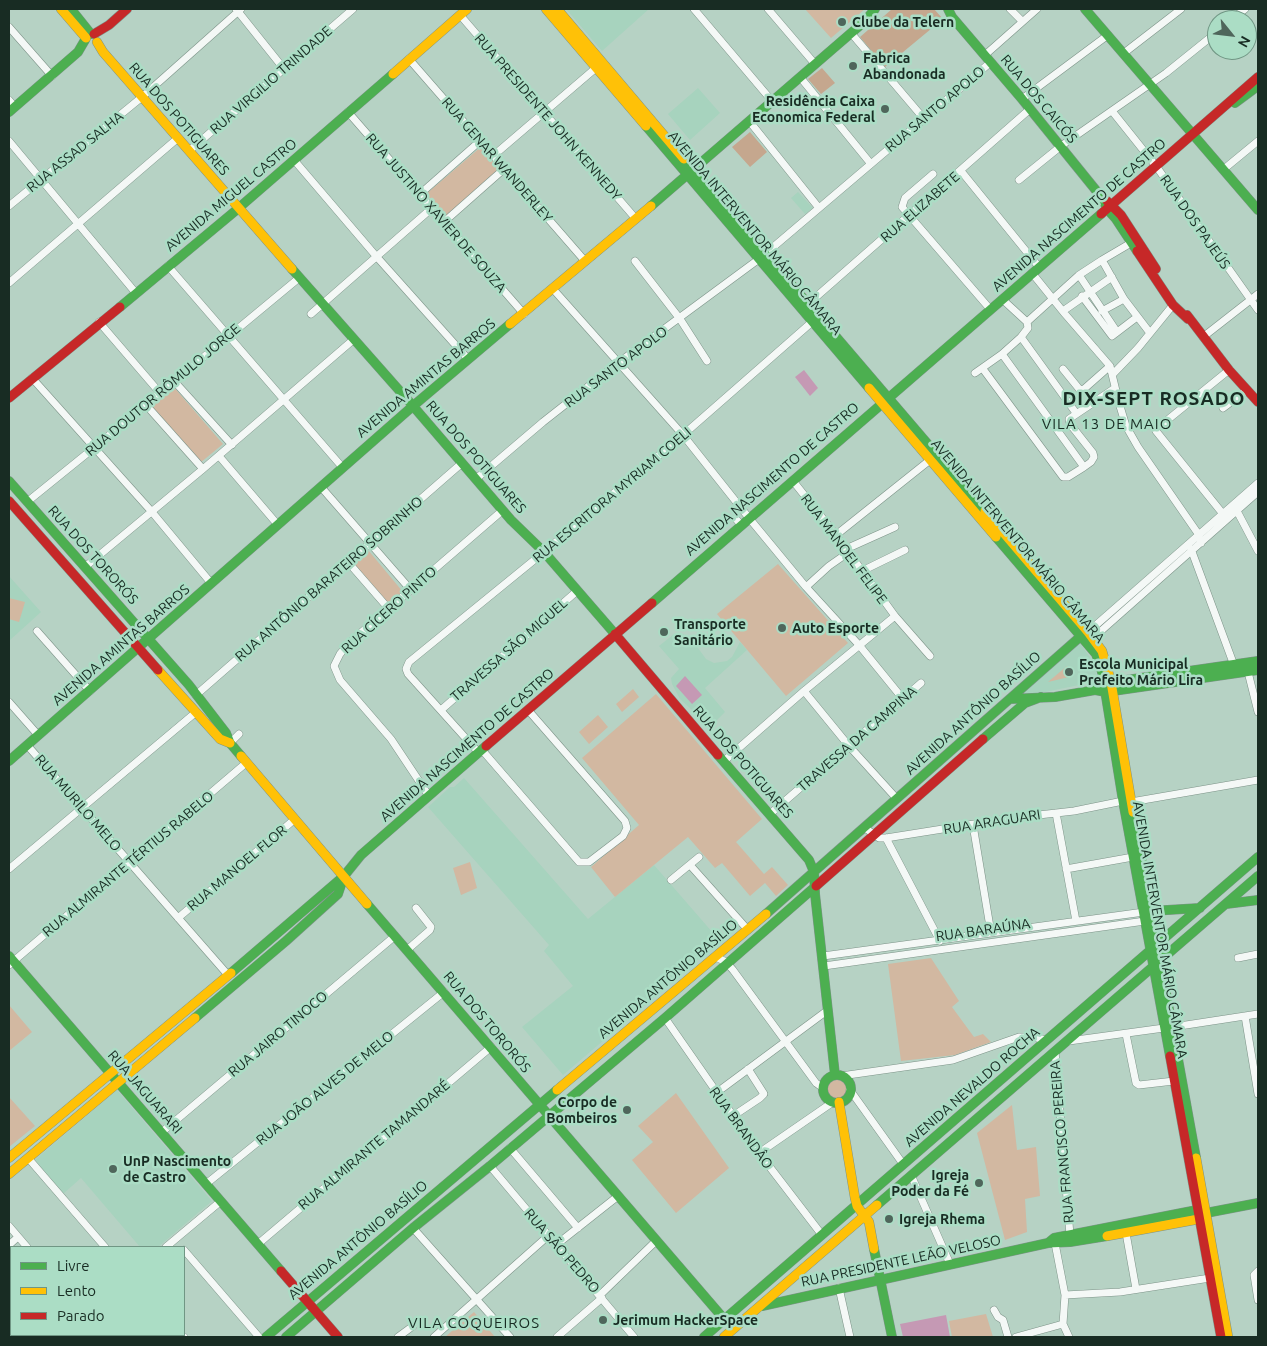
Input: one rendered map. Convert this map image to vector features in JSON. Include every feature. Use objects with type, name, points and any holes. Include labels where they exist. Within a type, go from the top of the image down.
[{"type":"main road","name":"RUA DOS POTIGUARES","points":[[61,9],[103,52],[239,207],[352,340],[413,406],[503,510],[544,552],[810,860],[814,872],[828,1010],[838,1075]]},
{"type":"main road","name":"RUA DOS POTIGUARES","points":[[71,9],[92,40]]},
{"type":"main road","points":[[11,106],[52,76],[127,9]]},
{"type":"main road","name":"AVENIDA INTERVENTOR MÁRIO CÂMARA","points":[[546,9],[691,172]]},
{"type":"main road","name":"AVENIDA INTERVENTOR MÁRIO CÂMARA","points":[[557,9],[762,256],[812,322],[885,400],[1013,545],[1087,635],[1108,687],[1147,915]]},
{"type":"main road","name":"AVENIDA AMINTAS BARROS","points":[[865,21],[875,9]]},
{"type":"main road","name":"AVENIDA AMINTAS BARROS","points":[[9,761],[413,406],[750,122],[865,21],[882,9]]},
{"type":"main road","name":"RUA DOS CAICÓS","points":[[942,9],[950,13],[1061,146],[1134,241],[1188,319],[1228,370],[1258,402]]},
{"type":"main road","points":[[1085,9],[1258,210]]},
{"type":"main road","name":"AVENIDA MIGUEL CASTRO","points":[[9,398],[239,207],[464,12]]},
{"type":"main road","name":"AVENIDA NASCIMENTO DE CASTRO","points":[[9,1158],[196,1000],[272,939],[344,876],[361,855],[615,634],[739,522],[749,518],[793,481],[1002,298],[1224,109],[1258,77]]},
{"type":"main road","name":"AVENIDA NASCIMENTO DE CASTRO","points":[[1224,109],[1258,86]]},
{"type":"main road","name":"RUA DOS CAICÓS","points":[[1134,241],[1173,305],[1188,319]]},
{"type":"main road","name":"AVENIDA INTERVENTOR MÁRIO CÂMARA","points":[[762,256],[808,304],[885,400],[930,460],[1013,545]]},
{"type":"main road","name":"RUA DOS TORORÓS","points":[[9,481],[189,685],[226,733],[230,743],[246,764],[724,1319]]},
{"type":"main road","name":"RUA DOS TORORÓS","points":[[9,501],[195,713],[220,739],[230,743]]},
{"type":"main road","name":"AVENIDA ANTÔNIO BASÍLIO","points":[[266,1337],[539,1104],[748,930],[1010,699],[1087,635]]},
{"type":"main road","points":[[1010,699],[1095,690],[1235,669],[1247,667],[1258,661]]},
{"type":"main road","points":[[1247,667],[1258,670]]},
{"type":"main road","points":[[179,694],[189,685]]},
{"type":"main road","name":"AVENIDA ANTÔNIO BASÍLIO","points":[[286,1337],[665,1018],[726,962],[1019,707],[1041,697]]},
{"type":"main road","name":"AVENIDA INTERVENTOR MÁRIO CÂMARA","points":[[1127,802],[1133,857],[1157,962],[1221,1337]]},
{"type":"main road","name":"AVENIDA NEVALDO ROCHA","points":[[704,1337],[1258,857]]},
{"type":"main road","name":"AVENIDA NASCIMENTO DE CASTRO","points":[[9,1174],[286,941],[338,894],[344,876]]},
{"type":"main road","name":"AVENIDA NEVALDO ROCHA","points":[[730,1335],[760,1306],[1258,876]]},
{"type":"main road","points":[[1225,904],[1258,900]]},
{"type":"main road","name":"RUA BARAÚNA","points":[[1147,915],[1200,908]]},
{"type":"main road","points":[[272,939],[286,941]]},
{"type":"main road","name":"RUA JAGUARARI","points":[[10,961],[118,1081],[338,1337]]},
{"type":"main road","points":[[190,1023],[196,1000]]},
{"type":"main road","name":"AVENIDA INTERVENTOR MÁRIO CÂMARA","points":[[1168,1027],[1174,1081],[1200,1214],[1228,1337]]},
{"type":"main road","points":[[836,1102],[847,1098],[850,1090],[848,1081],[838,1075],[826,1081],[823,1088],[824,1095],[836,1102],[857,1206],[870,1222],[892,1337]]},
{"type":"main road","points":[[34,1137],[50,1138]]},
{"type":"main road","name":"RUA PRESIDENTE LEÃO VELOSO","points":[[1052,1241],[1070,1234],[1258,1203]]},
{"type":"main road","name":"RUA PRESIDENTE LEÃO VELOSO","points":[[760,1306],[1052,1241],[1126,1233],[1200,1214]]},
{"type":"main road","points":[[370,1248],[386,1251]]},
{"type":"street","name":"RUA VIRGILIO TRINDADE","points":[[189,151],[353,9]]},
{"type":"street","points":[[694,9],[772,102]]},
{"type":"street","points":[[768,9],[815,64]]},
{"type":"street","points":[[1010,9],[1022,22]]},
{"type":"street","name":"RUA SANTO APOLO","points":[[476,479],[618,363],[680,319],[762,256],[925,120],[1037,9]]},
{"type":"street","points":[[1124,53],[1181,9]]},
{"type":"street","points":[[238,10],[284,69]]},
{"type":"street","name":"RUA ASSAD SALHA","points":[[9,206],[142,97],[238,10]]},
{"type":"street","name":"RUA PRESIDENTE JOHN KENNEDY","points":[[464,12],[545,112],[636,219]]},
{"type":"street","points":[[9,27],[52,76]]},
{"type":"street","points":[[851,33],[925,120]]},
{"type":"street","points":[[1022,99],[1108,35]]},
{"type":"street","points":[[1019,180],[1061,146],[1151,84],[1207,40]]},
{"type":"street","name":"RUA GENAR WANDERLEY","points":[[409,59],[585,261]]},
{"type":"street","points":[[493,156],[597,67]]},
{"type":"street","points":[[800,77],[871,164]]},
{"type":"street","name":"RUA ELIZABETE","points":[[808,304],[1030,109]]},
{"type":"street","name":"RUA DOS PAJEÚS","points":[[1112,111],[1156,166],[1258,310]]},
{"type":"street","name":"RUA JUSTINO XAVIER DE SOUZA","points":[[348,112],[524,314]]},
{"type":"street","points":[[750,122],[819,208]]},
{"type":"street","points":[[10,280],[178,138]]},
{"type":"street","points":[[9,141],[40,181],[135,292]]},
{"type":"street","points":[[420,194],[480,141]]},
{"type":"street","points":[[1224,169],[1258,141]]},
{"type":"street","points":[[294,160],[468,359]]},
{"type":"street","points":[[444,222],[504,169]]},
{"type":"street","points":[[961,171],[1036,270],[1063,311],[1110,366],[1123,416],[1131,435],[1198,535],[1201,543]]},
{"type":"street","points":[[933,174],[903,202],[902,207],[990,309]]},
{"type":"street","points":[[310,314],[432,208]]},
{"type":"street","points":[[1027,322],[1079,275],[1134,241]]},
{"type":"street","points":[[1102,260],[1124,299],[1150,333]]},
{"type":"street","points":[[635,261],[680,319],[707,361]]},
{"type":"street","points":[[168,266],[343,468]]},
{"type":"street","points":[[1079,275],[1117,332]]},
{"type":"street","points":[[1063,311],[1089,291],[1112,277]]},
{"type":"street","name":"RUA DOUTOR RÔMULO JORGE","points":[[27,502],[95,448],[299,278]]},
{"type":"street","points":[[553,288],[683,435],[806,587],[859,645],[903,699]]},
{"type":"street","points":[[1203,338],[1258,294]]},
{"type":"street","points":[[1082,296],[1112,336],[1137,317]]},
{"type":"street","points":[[975,373],[984,369],[1002,354],[1024,335],[1028,328],[1027,322],[1002,298]]},
{"type":"street","points":[[1102,311],[1124,299]]},
{"type":"street","points":[[1112,374],[1131,356],[1173,305]]},
{"type":"street","points":[[100,322],[160,393]]},
{"type":"street","name":"RUA ESCRITORA MYRIAM COELI","points":[[440,710],[408,674],[406,668],[409,662],[683,435],[812,322]]},
{"type":"street","points":[[1024,335],[1076,413]]},
{"type":"street","points":[[86,567],[203,470],[352,340]]},
{"type":"street","points":[[1002,354],[1084,467]]},
{"type":"street","points":[[1063,368],[1080,390],[1084,389],[1110,366]]},
{"type":"street","points":[[984,369],[1062,476],[1068,477],[1091,462],[1094,457],[1093,452],[1073,428],[1069,419],[1115,388]]},
{"type":"street","points":[[1165,422],[1228,370]]},
{"type":"street","points":[[32,378],[152,512],[211,583]]},
{"type":"street","points":[[174,381],[232,445]]},
{"type":"street","points":[[1222,408],[1248,390]]},
{"type":"street","points":[[146,405],[203,470]]},
{"type":"street","points":[[1156,432],[1223,514]]},
{"type":"street","points":[[219,456],[278,525]]},
{"type":"street","points":[[836,535],[930,460]]},
{"type":"street","name":"RUA ANTÔNIO BARATEIRO SOBRINHO","points":[[196,695],[462,463]]},
{"type":"street","name":"RUA MANOEL FELIPE","points":[[793,481],[836,535],[895,616],[930,656]]},
{"type":"street","name":"AVENIDA ANTÔNIO BASÍLIO","points":[[1087,635],[1258,483]]},
{"type":"street","points":[[321,487],[410,589]]},
{"type":"street","name":"AVENIDA ANTÔNIO BASÍLIO","points":[[1087,635],[1192,552],[1258,492]]},
{"type":"street","name":"RUA CÍCERO PINTO","points":[[429,796],[391,739],[340,680],[334,670],[336,661],[349,643],[503,510]]},
{"type":"street","points":[[1237,511],[1258,551]]},
{"type":"street","points":[[806,587],[848,551],[895,526]]},
{"type":"street","points":[[1189,543],[1235,669]]},
{"type":"street","points":[[862,571],[906,550]]},
{"type":"street","points":[[348,562],[388,608]]},
{"type":"street","name":"TRAVESSA SÃO MIGUEL","points":[[440,710],[577,591]]},
{"type":"street","points":[[724,761],[804,691],[895,616]]},
{"type":"street","points":[[37,631],[90,691]]},
{"type":"street","points":[[1247,667],[1258,712]]},
{"type":"street","name":"TRAVESSA DA CAMPINA","points":[[770,814],[921,683]]},
{"type":"street","points":[[804,691],[849,746],[897,799]]},
{"type":"street","points":[[9,702],[38,735]]},
{"type":"street","points":[[440,710],[480,752],[576,861],[589,862],[623,836],[626,832],[627,824],[528,710]]},
{"type":"street","points":[[9,869],[195,713]]},
{"type":"street","points":[[230,743],[240,734]]},
{"type":"street","name":"RUA MURILO MELO","points":[[27,745],[228,974]]},
{"type":"street","name":"RUA ALMIRANTE TÉRTIUS RABELO","points":[[10,961],[246,764]]},
{"type":"street","name":"RUA ARAGUARI","points":[[865,828],[879,838],[886,838],[1127,802],[1258,780]]},
{"type":"street","points":[[1056,813],[1076,922]]},
{"type":"street","name":"RUA MANOEL FLOR","points":[[178,918],[295,819]]},
{"type":"street","points":[[973,825],[991,933]]},
{"type":"street","points":[[886,838],[940,941]]},
{"type":"street","points":[[671,880],[699,857]]},
{"type":"street","points":[[1066,869],[1133,857]]},
{"type":"street","points":[[690,865],[748,930]]},
{"type":"street","points":[[407,950],[431,928],[416,908]]},
{"type":"street","name":"RUA BARAÚNA","points":[[823,956],[1076,922],[1147,915]]},
{"type":"street","name":"RUA BARAÚNA","points":[[824,966],[1033,937],[1147,915]]},
{"type":"street","points":[[1031,928],[1033,937]]},
{"type":"street","name":"RUA JAIRO TINOCO","points":[[162,1132],[395,936]]},
{"type":"street","points":[[1238,958],[1258,954]]},
{"type":"street","points":[[716,957],[726,962],[816,1082],[823,1088]]},
{"type":"street","name":"RUA JOÃO ALVES DE MELO","points":[[206,1184],[444,992]]},
{"type":"street","points":[[716,1093],[828,1010]]},
{"type":"street","points":[[1066,1041],[1258,1014]]},
{"type":"street","points":[[1244,1016],[1258,1094]]},
{"type":"street","name":"RUA BRANDÂO","points":[[665,1018],[758,1153],[822,1235]]},
{"type":"street","points":[[1126,1034],[1136,1083],[1139,1085],[1174,1081]]},
{"type":"street","points":[[838,1075],[953,1060],[1019,1037],[1047,1040]]},
{"type":"street","name":"RUA ALMIRANTE TAMANDARÉ","points":[[258,1244],[491,1047]]},
{"type":"street","name":"RUA FRANCISCO PEREIRA","points":[[1055,1050],[1070,1234]]},
{"type":"street","points":[[733,1116],[763,1096],[764,1091],[748,1069]]},
{"type":"street","points":[[850,1090],[903,1164]]},
{"type":"street","points":[[758,1153],[836,1102]]},
{"type":"street","points":[[510,1148],[578,1228]]},
{"type":"street","points":[[28,1158],[105,1246]]},
{"type":"street","name":"RUA SÃO PEDRO","points":[[490,1166],[634,1337]]},
{"type":"street","points":[[911,1175],[950,1264]]},
{"type":"street","points":[[556,1245],[618,1196]]},
{"type":"street","points":[[167,1246],[221,1201]]},
{"type":"street","points":[[9,1226],[26,1246]]},
{"type":"street","points":[[414,1228],[510,1337]]},
{"type":"street","points":[[1126,1233],[1136,1289]]},
{"type":"street","points":[[434,1337],[548,1236]]},
{"type":"street","points":[[9,1244],[18,1237]]},
{"type":"street","points":[[175,1240],[180,1246]]},
{"type":"street","points":[[557,1337],[656,1241]]},
{"type":"street","points":[[1052,1241],[1062,1272],[1065,1295],[1063,1324],[1069,1337]]},
{"type":"street","points":[[185,1251],[259,1337]]},
{"type":"street","points":[[1258,1271],[1254,1275],[1258,1300]]},
{"type":"street","points":[[1065,1295],[1120,1292],[1210,1278]]},
{"type":"street","points":[[839,1288],[850,1337]]},
{"type":"street","points":[[994,1310],[998,1317],[1003,1320],[1008,1337]]},
{"type":"street","points":[[1016,1337],[1026,1336],[1063,1324]]},
{"type":"street","points":[[398,1337],[413,1326]]},
{"type":"shaded area","points":[[566,9],[649,9],[602,51]]},
{"type":"shaded area","points":[[805,9],[865,9],[831,38]]},
{"type":"shaded area","points":[[892,9],[934,9],[943,19],[885,67],[860,37]]},
{"type":"shaded area","points":[[822,68],[835,83],[821,94],[808,79]]},
{"type":"shaded area","points":[[698,88],[720,113],[690,140],[668,114]]},
{"type":"shaded area","points":[[750,132],[767,152],[750,167],[732,147]]},
{"type":"shaded area","points":[[482,146],[501,168],[446,216],[426,194]]},
{"type":"shaded area","points":[[798,192],[813,208],[805,214],[791,198]]},
{"type":"shaded area","points":[[804,370],[818,388],[810,396],[795,377]]},
{"type":"shaded area","points":[[172,385],[223,444],[200,463],[148,404]]},
{"type":"shaded area","points":[[368,550],[403,592],[387,606],[352,564]]},
{"type":"shaded area","name":"Auto Esporte","points":[[778,564],[848,643],[786,696],[717,614]]},
{"type":"shaded area","points":[[9,576],[41,612],[9,641]]},
{"type":"shaded area","points":[[9,598],[25,602],[19,622],[9,619]]},
{"type":"shaded area","points":[[674,634],[683,634],[690,637],[706,659],[714,663],[727,661],[732,657],[740,642],[747,650],[705,688],[725,712],[710,727],[701,716],[680,699],[672,684],[671,678],[679,669],[659,646]]},
{"type":"shaded area","name":"Escola Municipal Prefeito Mário Lira","points":[[1079,642],[1095,664],[1098,681],[1026,696],[1023,689]]},
{"type":"shaded area","points":[[1067,666],[1073,676],[1048,682]]},
{"type":"shaded area","points":[[685,676],[702,695],[692,704],[676,686]]},
{"type":"shaded area","points":[[633,689],[639,697],[622,712],[616,704]]},
{"type":"shaded area","points":[[656,694],[762,819],[736,842],[764,874],[772,867],[788,885],[776,896],[765,883],[750,896],[722,863],[715,868],[688,837],[615,897],[591,867],[639,825],[582,758]]},
{"type":"shaded area","points":[[598,715],[608,727],[589,744],[579,732]]},
{"type":"shaded area","points":[[464,778],[588,919],[654,865],[720,941],[563,1075],[522,1027],[573,986],[544,951],[549,945],[428,807],[450,787],[454,787]]},
{"type":"shaded area","points":[[470,862],[477,888],[461,895],[453,868]]},
{"type":"shaded area","points":[[931,958],[959,1001],[952,1007],[974,1037],[983,1034],[991,1042],[955,1055],[901,1061],[888,964]]},
{"type":"shaded area","points":[[9,1005],[32,1032],[9,1051]]},
{"type":"shaded area","points":[[837,1080],[844,1083],[847,1090],[844,1097],[837,1100],[830,1097],[827,1090],[830,1083]]},
{"type":"shaded area","name":"UnP Nascimento de Castro","points":[[117,1090],[212,1201],[159,1246],[139,1246],[81,1178],[63,1194],[35,1160]]},
{"type":"shaded area","points":[[676,1093],[729,1168],[676,1213],[632,1160],[653,1142],[638,1126]]},
{"type":"shaded area","points":[[9,1097],[35,1126],[9,1147]]},
{"type":"shaded area","points":[[1012,1105],[1017,1150],[1036,1147],[1040,1196],[1025,1199],[1027,1232],[1005,1240],[977,1133]]},
{"type":"shaded area","points":[[474,1312],[495,1337],[445,1337]]},
{"type":"shaded area","points":[[986,1314],[993,1337],[952,1337],[949,1321]]},
{"type":"shaded area","points":[[946,1315],[950,1337],[903,1337],[900,1324]]},
{"type":"traffic: fast","points":[[71,9],[91,34]]},
{"type":"traffic: fast","points":[[651,206],[865,21],[875,9]]},
{"type":"traffic: fast","points":[[948,9],[952,17],[1022,99],[1103,199],[1107,209],[1116,219],[1137,251]]},
{"type":"traffic: fast","points":[[1085,9],[1258,210]]},
{"type":"traffic: fast","points":[[9,112],[78,52],[85,40]]},
{"type":"traffic: fast","points":[[120,307],[234,212],[393,74]]},
{"type":"traffic: fast","points":[[1235,103],[1258,86]]},
{"type":"traffic: fast","points":[[646,126],[869,388]]},
{"type":"traffic: fast","points":[[684,159],[985,511]]},
{"type":"traffic: fast","points":[[652,603],[1101,214]]},
{"type":"traffic: fast","points":[[292,269],[511,520],[544,552],[615,634]]},
{"type":"traffic: fast","points":[[9,761],[413,406],[510,324]]},
{"type":"traffic: fast","points":[[9,481],[189,685],[241,756]]},
{"type":"traffic: fast","points":[[996,537],[1096,654],[1102,672],[1123,801],[1170,1056]]},
{"type":"traffic: fast","points":[[766,914],[1081,636]]},
{"type":"traffic: fast","points":[[1106,683],[1258,661]]},
{"type":"traffic: fast","points":[[1010,699],[1055,697],[1095,690],[1106,692],[1258,670]]},
{"type":"traffic: fast","points":[[983,739],[1025,703],[1041,697]]},
{"type":"traffic: fast","points":[[195,1018],[338,894],[344,876],[361,855],[486,746]]},
{"type":"traffic: fast","points":[[718,755],[809,860],[814,872],[835,1075]]},
{"type":"traffic: fast","points":[[1133,812],[1196,1158]]},
{"type":"traffic: fast","points":[[704,1337],[1258,857]]},
{"type":"traffic: fast","points":[[231,973],[344,876]]},
{"type":"traffic: fast","points":[[877,1205],[1258,876]]},
{"type":"traffic: fast","points":[[286,1337],[413,1228],[490,1166],[665,1018],[816,886]]},
{"type":"traffic: fast","points":[[1226,904],[1258,900]]},
{"type":"traffic: fast","points":[[367,904],[724,1319]]},
{"type":"traffic: fast","points":[[1151,911],[1200,908]]},
{"type":"traffic: fast","points":[[9,956],[281,1271]]},
{"type":"traffic: fast","points":[[837,1075],[847,1079],[851,1089],[847,1099],[837,1103],[827,1099],[823,1089],[827,1079],[837,1075]]},
{"type":"traffic: fast","points":[[266,1337],[557,1090]]},
{"type":"traffic: fast","points":[[1048,1243],[1054,1238],[1197,1210],[1206,1213],[1258,1203]]},
{"type":"traffic: fast","points":[[762,1306],[1048,1243],[1070,1242],[1107,1236]]},
{"type":"traffic: fast","points":[[874,1249],[892,1337]]},
{"type":"traffic: slow","points":[[61,9],[86,38]]},
{"type":"traffic: slow","points":[[393,74],[467,9]]},
{"type":"traffic: slow","points":[[546,9],[646,126]]},
{"type":"traffic: slow","points":[[557,9],[684,159]]},
{"type":"traffic: slow","points":[[97,42],[103,52],[292,269]]},
{"type":"traffic: slow","points":[[510,324],[651,206]]},
{"type":"traffic: slow","points":[[869,388],[996,537]]},
{"type":"traffic: slow","points":[[985,511],[1102,651],[1111,682],[1133,812]]},
{"type":"traffic: slow","points":[[158,670],[220,739],[230,743]]},
{"type":"traffic: slow","points":[[241,756],[367,904]]},
{"type":"traffic: slow","points":[[557,1090],[766,914]]},
{"type":"traffic: slow","points":[[9,1158],[231,973]]},
{"type":"traffic: slow","points":[[9,1174],[195,1018]]},
{"type":"traffic: slow","points":[[839,1102],[855,1198],[857,1206],[869,1222],[874,1249]]},
{"type":"traffic: slow","points":[[1196,1158],[1228,1337]]},
{"type":"traffic: slow","points":[[724,1337],[877,1205]]},
{"type":"traffic: slow","points":[[1107,1236],[1199,1219],[1202,1216]]},
{"type":"traffic: jam","points":[[94,34],[109,25],[127,9]]},
{"type":"traffic: jam","points":[[1101,214],[1258,77]]},
{"type":"traffic: jam","points":[[1107,201],[1121,215],[1156,269]]},
{"type":"traffic: jam","points":[[1137,251],[1173,305],[1188,319]]},
{"type":"traffic: jam","points":[[9,398],[120,307]]},
{"type":"traffic: jam","points":[[1187,315],[1229,370],[1258,402]]},
{"type":"traffic: jam","points":[[9,501],[158,670]]},
{"type":"traffic: jam","points":[[486,746],[652,603]]},
{"type":"traffic: jam","points":[[615,634],[718,755]]},
{"type":"traffic: jam","points":[[816,886],[983,739]]},
{"type":"traffic: jam","points":[[1170,1056],[1221,1337]]},
{"type":"traffic: jam","points":[[281,1271],[338,1337]]},
{"type":"place","name":"Clube da Telern","points":[[842,22]]},
{"type":"place","name":"Fabrica Abandonada","points":[[853,66]]},
{"type":"place","name":"Residência Caixa Economica Federal","points":[[885,109]]},
{"type":"place","name":"Auto Esporte","points":[[782,628]]},
{"type":"place","name":"Transporte Sanitário","points":[[664,632]]},
{"type":"place","name":"Escola Municipal Prefeito Mário Lira","points":[[1069,672]]},
{"type":"place","name":"Corpo de Bombeiros","points":[[627,1110]]},
{"type":"place","name":"UnP Nascimento de Castro","points":[[113,1169]]},
{"type":"place","name":"Igreja Poder da Fé","points":[[979,1183]]},
{"type":"place","name":"Igreja Rhema","points":[[889,1219]]},
{"type":"place","name":"Jerimum HackerSpace","points":[[603,1320]]},
{"type":"district","name":"DIX-SEPT ROSADO","points":[[1154,399]]},
{"type":"district","name":"VILA 13 DE MAIO","points":[[1107,424]]},
{"type":"district","name":"VILA COQUEIROS","points":[[474,1323]]}]
